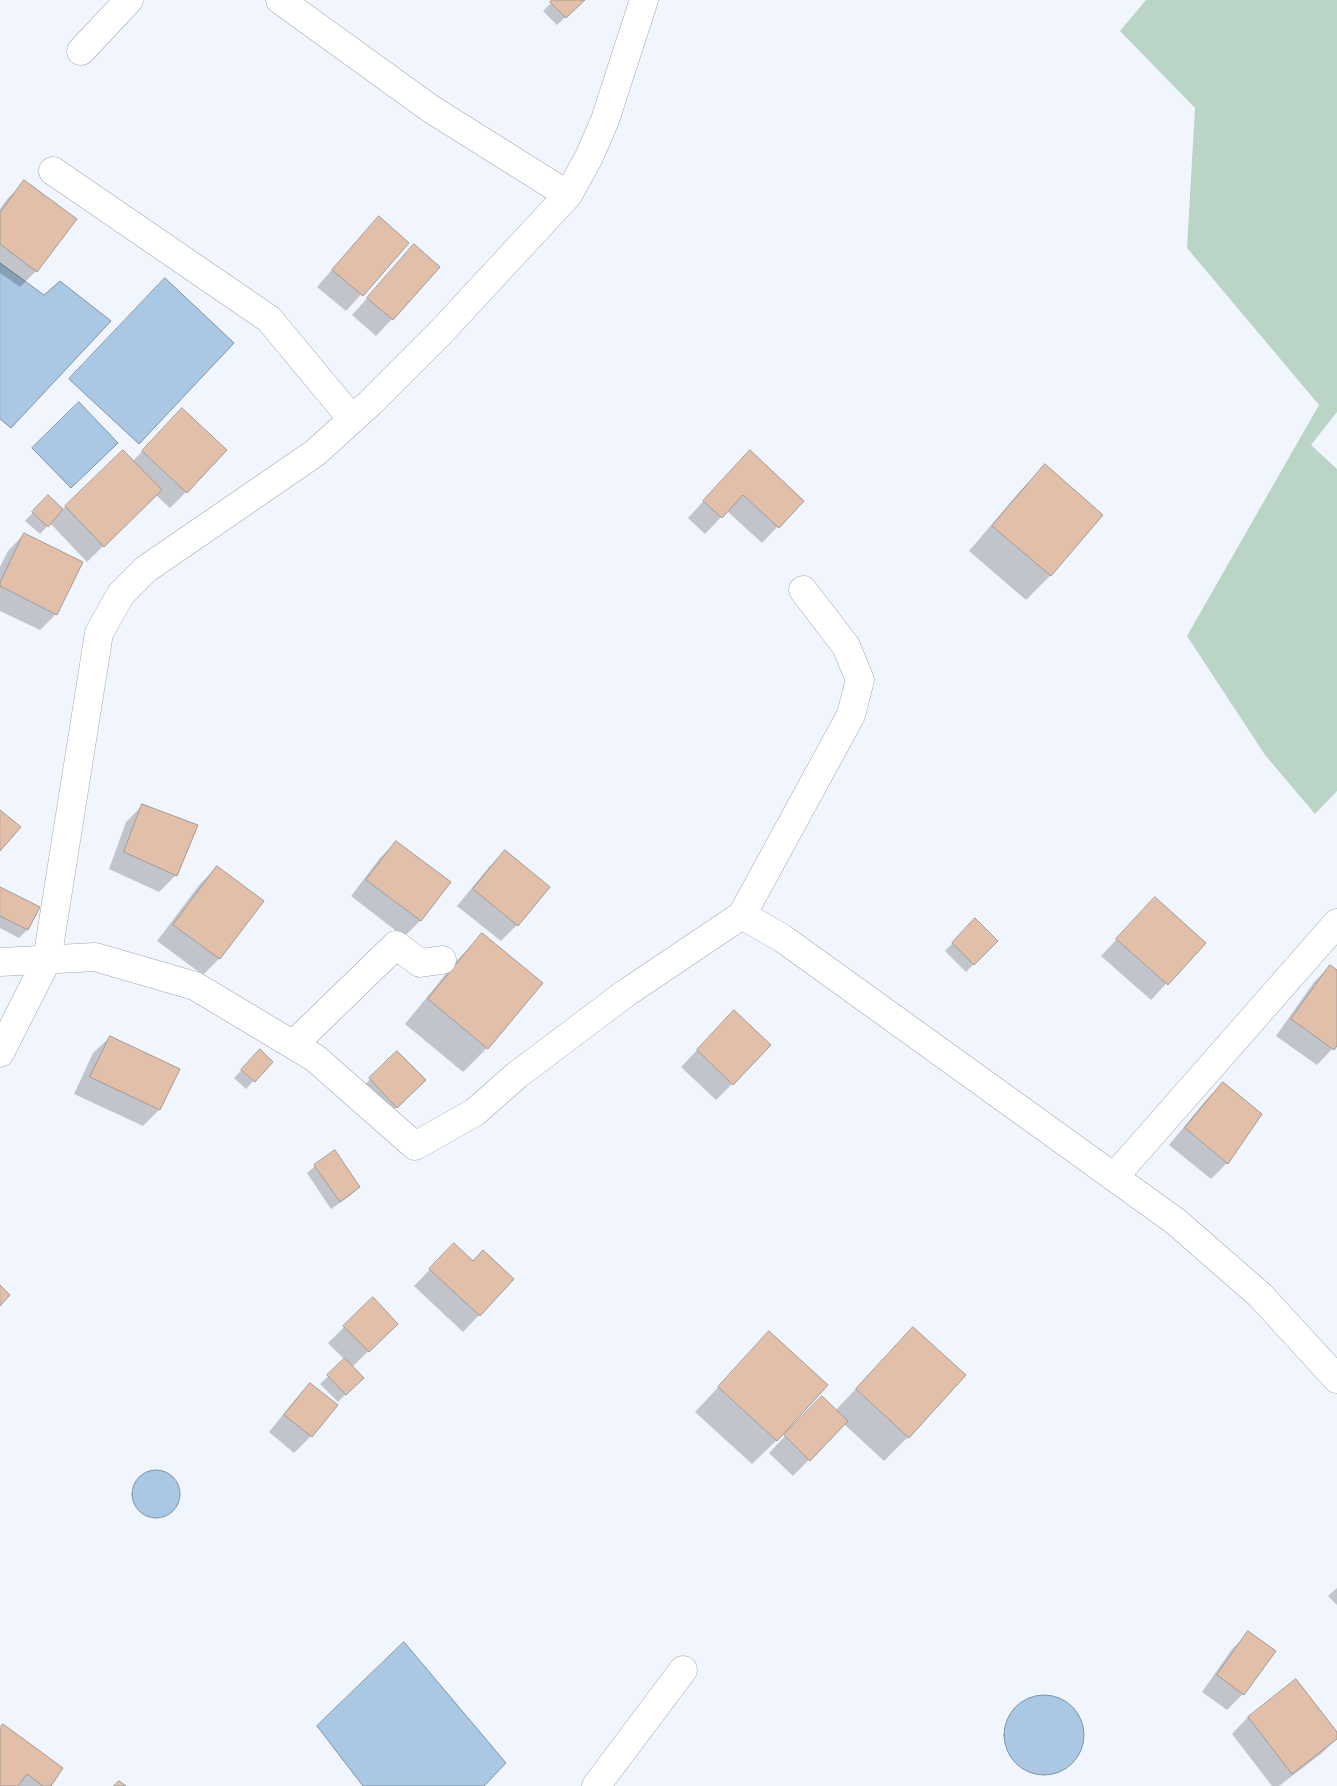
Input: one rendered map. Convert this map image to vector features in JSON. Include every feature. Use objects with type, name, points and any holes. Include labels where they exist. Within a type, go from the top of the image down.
[{"type":"street","points":[[81,51],[129,0]]},
{"type":"street","points":[[280,0],[430,109],[568,194]]},
{"type":"street","points":[[0,1053],[47,960],[99,633],[121,594],[146,570],[315,452],[370,403],[441,332],[568,194],[589,157],[604,120],[644,0]]},
{"type":"street","points":[[53,171],[269,319],[352,419]]},
{"type":"street","points":[[0,962],[95,957],[195,986],[315,1058],[415,1146],[475,1112],[516,1075],[626,993],[742,915],[851,715],[860,680],[846,646],[803,590]]},
{"type":"street","points":[[742,915],[782,938],[1175,1221],[1260,1295],[1337,1379]]},
{"type":"street","points":[[1114,1177],[1337,923]]},
{"type":"street","points":[[294,1044],[396,945],[420,963],[442,960]]},
{"type":"street","points":[[596,1786],[683,1670]]},
{"type":"green space","points":[[1146,0],[1337,0],[1337,412],[1311,445],[1337,469],[1337,791],[1315,814],[1265,755],[1187,636],[1319,405],[1187,248],[1195,108],[1120,31]]},
{"type":"water","points":[[0,263],[44,295],[60,281],[111,321],[11,428],[0,419]]},
{"type":"water","points":[[165,278],[234,343],[139,444],[69,379]]},
{"type":"water","points":[[79,402],[118,443],[71,488],[32,448]]},
{"type":"water","points":[[151,1470],[161,1470],[173,1477],[180,1489],[180,1499],[173,1511],[161,1518],[151,1518],[143,1514],[136,1507],[132,1499],[132,1489],[136,1481],[143,1474]]},
{"type":"water","points":[[404,1642],[506,1763],[484,1786],[363,1786],[317,1726]]},
{"type":"water","points":[[1044,1695],[1059,1698],[1072,1707],[1081,1720],[1084,1735],[1081,1750],[1072,1763],[1059,1772],[1044,1775],[1029,1772],[1016,1763],[1007,1750],[1004,1735],[1007,1720],[1016,1707],[1029,1698]]},
{"type":"building","points":[[553,0],[585,0],[566,18],[550,2]]},
{"type":"building","points":[[24,180],[77,219],[37,272],[0,244],[0,213]]},
{"type":"building","points":[[379,216],[409,243],[363,296],[332,270]]},
{"type":"building","points":[[414,244],[440,267],[393,320],[367,298]]},
{"type":"building","points":[[182,408],[227,450],[187,493],[142,451]]},
{"type":"building","points":[[123,450],[162,490],[104,547],[65,506]]},
{"type":"building","points":[[750,450],[804,501],[779,528],[743,495],[722,518],[703,501]]},
{"type":"building","points":[[1045,464],[1103,515],[1051,576],[992,526]]},
{"type":"building","points":[[48,495],[63,509],[48,527],[32,512]]},
{"type":"building","points":[[24,533],[83,562],[57,615],[0,586]]},
{"type":"building","points":[[142,804],[198,825],[177,876],[124,852]]},
{"type":"building","points":[[0,810],[21,827],[0,851]]},
{"type":"building","points":[[396,841],[451,882],[421,921],[366,880]]},
{"type":"building","points":[[505,850],[550,887],[518,926],[473,889]]},
{"type":"building","points":[[217,866],[264,901],[220,959],[173,925]]},
{"type":"building","points":[[0,887],[40,907],[28,930],[0,916]]},
{"type":"building","points":[[1155,897],[1206,943],[1168,985],[1116,939]]},
{"type":"building","points":[[975,918],[998,941],[974,965],[952,943]]},
{"type":"building","points":[[482,933],[543,983],[488,1049],[428,999]]},
{"type":"building","points":[[1330,965],[1337,970],[1337,1046],[1334,1050],[1291,1019]]},
{"type":"building","points":[[734,1010],[771,1045],[733,1085],[697,1050]]},
{"type":"building","points":[[110,1036],[180,1069],[160,1110],[90,1077]]},
{"type":"building","points":[[260,1049],[273,1062],[255,1082],[241,1070]]},
{"type":"building","points":[[397,1051],[426,1080],[397,1108],[369,1078]]},
{"type":"building","points":[[1223,1082],[1262,1114],[1228,1164],[1185,1128]]},
{"type":"building","points":[[335,1150],[360,1187],[340,1202],[314,1165]]},
{"type":"building","points":[[454,1243],[473,1261],[483,1250],[514,1279],[480,1316],[429,1269]]},
{"type":"building","points":[[0,1285],[10,1295],[0,1306]]},
{"type":"building","points":[[373,1297],[398,1324],[369,1352],[343,1326]]},
{"type":"building","points":[[913,1327],[966,1375],[909,1438],[856,1389]]},
{"type":"building","points":[[769,1331],[828,1385],[777,1441],[718,1387]]},
{"type":"building","points":[[345,1358],[364,1378],[346,1395],[327,1375]]},
{"type":"building","points":[[310,1383],[338,1405],[312,1437],[284,1415]]},
{"type":"building","points":[[822,1396],[848,1421],[810,1461],[784,1435]]},
{"type":"building","points":[[1248,1631],[1276,1651],[1244,1695],[1217,1675]]},
{"type":"building","points":[[1296,1679],[1337,1732],[1337,1739],[1292,1774],[1248,1717]]},
{"type":"building","points":[[3,1724],[63,1768],[51,1786],[43,1786],[27,1774],[18,1786],[0,1786],[0,1728]]},
{"type":"building","points":[[119,1781],[126,1786],[114,1786]]}]
